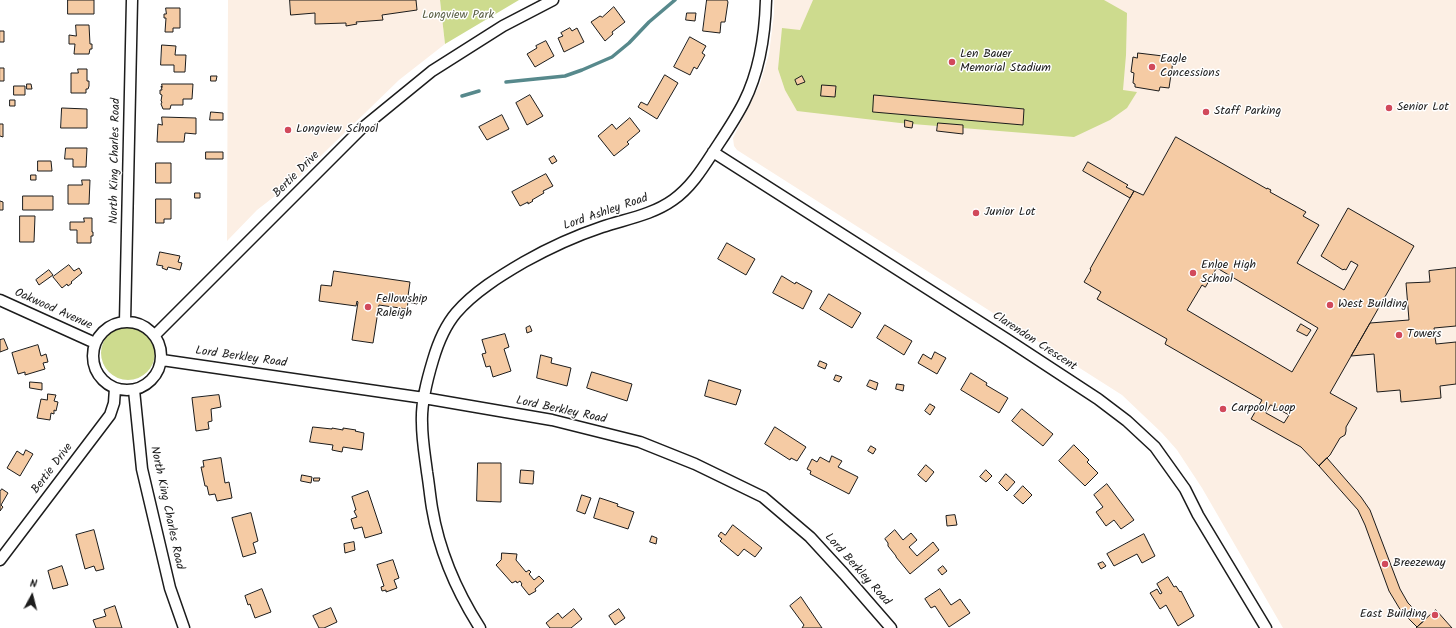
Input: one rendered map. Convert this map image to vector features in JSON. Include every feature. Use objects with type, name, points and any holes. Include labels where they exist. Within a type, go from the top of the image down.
[{"type":"street","name":"North King Charles Road","points":[[125,322],[132,0]]},
{"type":"street","name":"Bertie Drive","points":[[155,335],[361,129],[432,71],[503,26],[553,0]]},
{"type":"street","name":"Lord Ashley Road","points":[[480,628],[459,590],[449,567],[439,538],[432,509],[422,423],[424,398],[430,369],[440,339],[455,314],[477,293],[524,262],[577,236],[613,223],[660,209],[686,190],[714,152],[744,103],[754,77],[763,40],[766,0]]},
{"type":"street","name":"Clarendon Crescent","points":[[714,152],[1021,348],[1098,399],[1127,421],[1155,447],[1185,489],[1198,515],[1266,628]]},
{"type":"street","name":"Oakwood Avenue","points":[[0,300],[95,343]]},
{"type":"street","points":[[125,322],[136,323],[146,327],[155,335],[160,347],[162,360],[160,369],[153,380],[134,390],[124,390],[115,388],[105,383],[98,375],[94,365],[93,354],[95,343],[107,328],[125,322]]},
{"type":"street","name":"Lord Berkley Road","points":[[162,360],[424,398],[552,420],[640,442],[695,464],[763,497],[810,537],[891,628]]},
{"type":"street","name":"Bertie Drive","points":[[0,560],[110,415],[114,403],[115,388]]},
{"type":"street","name":"North King Charles Road","points":[[134,390],[142,470],[170,588],[184,628]]},
{"type":"shaded area","name":"Longview School","points":[[228,0],[440,0],[445,44],[399,80],[297,179],[257,210],[227,241]]},
{"type":"shaded area","name":"Enloe High School","points":[[774,0],[1456,0],[1456,628],[1283,628],[1202,488],[1177,450],[1162,433],[1122,395],[737,150],[734,146],[733,138],[760,84],[769,54],[774,14]]},
{"type":"green space","name":"Longview Park","points":[[440,0],[519,0],[445,44]]},
{"type":"green space","name":"Len Bauer Memorial Stadium","points":[[813,0],[1104,0],[1127,13],[1123,90],[1137,92],[1127,108],[1110,120],[1074,137],[900,123],[797,111],[785,90],[778,69],[782,28],[800,30]]},
{"type":"green space","points":[[128,326],[138,328],[147,334],[153,343],[155,353],[153,363],[147,372],[138,378],[128,380],[118,378],[109,372],[103,363],[101,353],[103,343],[109,334],[118,328]]},
{"type":"building","points":[[68,0],[94,0],[94,14],[68,14]]},
{"type":"building","points":[[290,0],[416,0],[417,10],[382,15],[383,20],[356,22],[357,24],[346,26],[346,23],[315,24],[315,13],[291,15]]},
{"type":"building","points":[[707,0],[727,0],[728,2],[725,22],[721,22],[720,33],[703,31]]},
{"type":"building","points":[[614,7],[625,22],[612,32],[613,34],[605,41],[591,22],[600,16],[602,17]]},
{"type":"building","points":[[166,8],[180,8],[180,28],[173,28],[173,32],[165,32],[166,18],[164,18],[164,14],[166,14]]},
{"type":"building","points":[[687,13],[696,13],[695,21],[686,20]]},
{"type":"building","points":[[76,25],[89,25],[90,44],[92,44],[92,49],[90,49],[89,54],[74,54],[75,44],[69,44],[69,35],[76,36]]},
{"type":"building","points":[[570,28],[572,31],[577,28],[584,42],[564,52],[558,38],[563,36],[561,33]]},
{"type":"building","points":[[0,31],[4,31],[4,42],[0,42]]},
{"type":"building","points":[[690,37],[706,46],[702,53],[705,55],[697,69],[694,67],[690,75],[674,67]]},
{"type":"building","points":[[546,41],[554,56],[535,67],[527,54],[537,48],[536,46]]},
{"type":"building","points":[[162,45],[176,46],[175,55],[186,55],[185,72],[174,72],[174,65],[161,65]]},
{"type":"building","name":"Eagle Concessions","points":[[1138,53],[1163,56],[1163,60],[1173,61],[1169,88],[1160,87],[1159,91],[1135,87],[1135,84],[1133,83],[1134,73],[1131,72],[1133,57],[1137,58]]},
{"type":"building","points":[[0,68],[4,68],[4,81],[0,81]]},
{"type":"building","points":[[78,69],[87,69],[87,81],[89,81],[89,86],[88,89],[86,89],[86,93],[71,93],[71,73],[78,73]]},
{"type":"building","points":[[665,75],[678,83],[657,119],[638,107],[641,102],[647,105]]},
{"type":"building","points":[[211,76],[217,76],[216,81],[211,81]]},
{"type":"building","points":[[802,76],[805,82],[797,85],[795,80]]},
{"type":"building","points":[[27,84],[31,84],[32,89],[27,89]]},
{"type":"building","points":[[162,84],[193,84],[192,99],[183,99],[183,105],[171,105],[170,109],[163,109],[161,104],[162,95],[160,94]]},
{"type":"building","points":[[822,85],[836,86],[835,97],[821,96]]},
{"type":"building","points":[[14,86],[25,86],[25,95],[14,95]]},
{"type":"building","points":[[530,95],[543,116],[527,125],[516,103]]},
{"type":"building","points":[[874,95],[1024,109],[1023,125],[873,112]]},
{"type":"building","points":[[10,100],[15,100],[15,106],[10,106]]},
{"type":"building","points":[[62,108],[87,109],[87,128],[61,128]]},
{"type":"building","points":[[211,112],[223,113],[223,120],[210,120]]},
{"type":"building","points":[[502,115],[509,129],[487,140],[479,127]]},
{"type":"building","points":[[162,117],[196,118],[196,134],[185,133],[184,142],[157,142],[158,124],[162,125]]},
{"type":"building","points":[[630,118],[640,131],[627,142],[629,144],[614,156],[598,136],[612,124],[616,129]]},
{"type":"building","points":[[905,120],[913,122],[912,128],[905,127]]},
{"type":"building","points":[[938,123],[963,125],[963,134],[937,131]]},
{"type":"building","points":[[0,124],[3,124],[3,137],[0,136]]},
{"type":"building","name":"West Building","points":[[1176,137],[1271,190],[1270,192],[1306,212],[1303,216],[1319,225],[1297,263],[1344,290],[1358,265],[1351,261],[1346,270],[1343,270],[1321,256],[1348,208],[1414,246],[1330,393],[1357,408],[1346,427],[1345,435],[1340,438],[1330,455],[1319,466],[1301,447],[1251,419],[1262,400],[1165,344],[1167,339],[1097,299],[1101,292],[1084,282],[1134,191],[1143,195]],"holes":[[[1217,268],[1318,328],[1292,372],[1187,310],[1202,285],[1205,287]],[[1271,405],[1289,415],[1284,423],[1266,413]]]},
{"type":"building","points":[[66,148],[87,148],[86,167],[73,167],[73,159],[65,159]]},
{"type":"building","points":[[206,152],[223,152],[223,159],[206,159]]},
{"type":"building","points":[[554,156],[557,161],[552,164],[549,159]]},
{"type":"building","points":[[38,161],[51,161],[52,171],[38,171]]},
{"type":"building","points":[[1088,162],[1128,185],[1126,187],[1134,191],[1130,198],[1083,171]]},
{"type":"building","points":[[156,163],[171,163],[171,183],[156,183]]},
{"type":"building","points":[[546,174],[553,186],[543,191],[544,193],[532,200],[533,201],[520,206],[512,192]]},
{"type":"building","points":[[31,175],[36,175],[36,180],[31,180]]},
{"type":"building","points":[[82,180],[90,180],[89,204],[68,204],[68,185],[82,185]]},
{"type":"building","points":[[195,193],[200,193],[200,198],[195,198]]},
{"type":"building","points":[[23,196],[53,196],[53,210],[23,210]]},
{"type":"building","points":[[156,199],[171,199],[171,219],[164,219],[164,223],[156,223]]},
{"type":"building","points":[[0,201],[3,202],[3,210],[0,210]]},
{"type":"building","points":[[20,216],[35,216],[34,242],[20,242]]},
{"type":"building","points":[[84,218],[92,218],[93,236],[91,236],[91,243],[77,243],[77,230],[70,230],[70,222],[84,222]]},
{"type":"building","points":[[727,243],[755,259],[746,275],[718,259]]},
{"type":"building","points":[[160,252],[180,256],[178,262],[182,263],[180,270],[168,267],[167,270],[162,268],[163,266],[157,265]]},
{"type":"building","points":[[69,265],[74,271],[79,268],[82,273],[68,286],[67,284],[62,288],[53,277]]},
{"type":"building","name":"Towers","points":[[1456,268],[1456,326],[1434,328],[1436,344],[1456,342],[1456,384],[1440,386],[1441,398],[1401,402],[1400,390],[1377,392],[1374,354],[1351,356],[1370,323],[1409,320],[1406,283],[1430,282],[1429,271]]},
{"type":"building","points":[[49,270],[53,275],[39,285],[36,280]]},
{"type":"building","name":"Fellowship Raleigh","points":[[334,271],[410,282],[408,296],[418,298],[417,304],[408,302],[407,309],[379,305],[373,343],[352,340],[358,302],[357,301],[356,306],[319,301],[321,285],[331,286]]},
{"type":"building","points":[[782,276],[795,284],[796,282],[812,291],[803,309],[773,293]]},
{"type":"building","points":[[829,294],[861,313],[852,328],[820,309]]},
{"type":"building","points":[[1301,324],[1311,330],[1307,336],[1297,331]]},
{"type":"building","points":[[885,325],[912,341],[904,355],[877,338]]},
{"type":"building","points":[[530,326],[532,331],[527,333],[526,328]]},
{"type":"building","points":[[505,334],[509,347],[504,349],[511,371],[493,377],[490,366],[486,367],[482,354],[486,353],[482,340]]},
{"type":"building","points":[[4,339],[8,349],[0,352],[0,340]]},
{"type":"building","points":[[38,345],[41,356],[46,354],[48,362],[43,363],[45,369],[25,375],[25,372],[18,374],[12,353]]},
{"type":"building","points":[[935,352],[946,358],[937,374],[918,363],[923,354],[931,359]]},
{"type":"building","points":[[541,355],[552,358],[551,363],[571,368],[567,386],[537,378]]},
{"type":"building","points":[[820,361],[827,364],[825,369],[818,366]]},
{"type":"building","points":[[592,372],[632,384],[627,401],[587,388]]},
{"type":"building","points":[[971,373],[987,383],[986,385],[1008,398],[999,413],[961,390]]},
{"type":"building","points":[[836,375],[842,377],[839,382],[834,380]]},
{"type":"building","points":[[709,380],[741,390],[736,405],[705,396]]},
{"type":"building","points":[[870,380],[878,383],[876,390],[867,386]]},
{"type":"building","points":[[30,382],[42,383],[42,390],[30,388]]},
{"type":"building","points":[[897,384],[904,385],[903,391],[896,389]]},
{"type":"building","points":[[48,394],[56,395],[54,401],[58,402],[56,411],[54,410],[54,414],[51,413],[50,420],[37,418],[41,399],[47,400]]},
{"type":"building","points":[[219,395],[221,407],[211,409],[212,421],[208,422],[209,429],[196,431],[192,398]]},
{"type":"building","points":[[930,404],[935,407],[930,415],[925,411]]},
{"type":"building","points":[[1022,409],[1053,434],[1043,446],[1012,421]]},
{"type":"building","points":[[313,427],[343,430],[343,428],[364,433],[362,450],[343,447],[342,452],[332,450],[333,445],[310,442]]},
{"type":"building","points":[[775,427],[806,447],[797,461],[791,458],[790,460],[765,444]]},
{"type":"building","points":[[1074,445],[1089,460],[1087,462],[1098,473],[1085,486],[1059,461]]},
{"type":"building","points":[[871,446],[876,449],[873,454],[868,451]]},
{"type":"building","points":[[26,450],[33,454],[20,476],[7,468],[17,451],[23,455]]},
{"type":"building","points":[[832,456],[842,461],[838,467],[858,477],[849,494],[810,474],[811,471],[807,469],[812,459],[817,462],[820,457],[829,462]]},
{"type":"building","points":[[221,458],[225,483],[229,482],[232,498],[217,501],[215,494],[209,495],[207,486],[205,486],[201,467],[204,467],[203,461]]},
{"type":"building","name":"Breezeway","points":[[1327,458],[1361,497],[1370,510],[1400,589],[1408,603],[1425,620],[1417,627],[1401,611],[1389,591],[1358,510],[1319,466]]},
{"type":"building","points":[[478,463],[501,463],[501,502],[477,501]]},
{"type":"building","points":[[926,465],[934,472],[926,482],[918,475]]},
{"type":"building","points":[[521,470],[534,471],[533,484],[520,483]]},
{"type":"building","points":[[986,470],[992,476],[986,482],[980,477]]},
{"type":"building","points":[[1006,474],[1015,482],[1007,491],[999,483]]},
{"type":"building","points":[[302,475],[312,477],[311,483],[301,481]]},
{"type":"building","points":[[314,478],[320,478],[319,481],[314,481]]},
{"type":"building","points":[[1107,484],[1134,520],[1121,529],[1114,520],[1106,526],[1096,512],[1103,507],[1094,495]]},
{"type":"building","points":[[1023,486],[1032,495],[1023,504],[1014,496]]},
{"type":"building","points":[[2,489],[8,493],[1,505],[3,507],[0,511],[0,492]]},
{"type":"building","points":[[368,491],[382,533],[365,538],[362,527],[354,529],[351,519],[357,517],[354,511],[356,510],[352,497]]},
{"type":"building","points":[[582,495],[591,498],[585,514],[577,511]]},
{"type":"building","points":[[600,498],[618,504],[617,506],[634,512],[628,529],[594,518]]},
{"type":"building","points":[[251,513],[258,541],[253,543],[256,553],[243,557],[232,518]]},
{"type":"building","points":[[955,515],[957,525],[947,526],[946,516]]},
{"type":"building","points":[[733,525],[762,548],[755,557],[744,549],[738,556],[720,541],[722,539],[718,536],[721,532],[725,535]]},
{"type":"building","points":[[94,530],[104,569],[96,571],[94,566],[85,569],[76,535]]},
{"type":"building","points":[[895,530],[903,540],[911,533],[917,540],[909,547],[917,556],[933,542],[939,550],[910,574],[888,546],[885,539]]},
{"type":"building","points":[[1144,534],[1155,556],[1142,563],[1137,554],[1114,566],[1107,554]]},
{"type":"building","points":[[652,536],[657,538],[656,544],[650,542]]},
{"type":"building","points":[[354,542],[355,550],[345,553],[344,544]]},
{"type":"building","points":[[502,553],[517,554],[516,560],[526,572],[529,570],[531,572],[529,574],[534,580],[539,576],[544,581],[535,589],[536,591],[529,595],[521,585],[522,584],[520,581],[517,583],[516,581],[512,583],[496,565],[501,560]]},
{"type":"building","points":[[393,560],[399,578],[394,580],[397,588],[386,592],[386,590],[382,591],[381,587],[384,586],[377,565]]},
{"type":"building","points":[[1103,562],[1106,566],[1101,569],[1098,564]]},
{"type":"building","points":[[62,566],[68,585],[53,589],[48,571]]},
{"type":"building","points":[[943,566],[947,571],[942,575],[938,570]]},
{"type":"building","points":[[1168,577],[1174,587],[1176,586],[1180,592],[1181,591],[1194,616],[1178,626],[1166,605],[1160,609],[1150,593],[1157,589],[1160,594],[1162,593],[1157,584]]},
{"type":"building","points":[[262,589],[271,612],[255,618],[250,604],[248,605],[245,596]]},
{"type":"building","points":[[940,589],[951,605],[960,599],[970,613],[949,627],[935,606],[931,608],[925,599]]},
{"type":"building","points":[[801,597],[822,628],[802,628],[804,625],[790,606]]},
{"type":"building","points":[[115,606],[122,628],[96,628],[93,620],[106,616],[104,610]]},
{"type":"building","points":[[331,608],[337,622],[324,628],[319,628],[313,616]]},
{"type":"building","points":[[574,609],[582,619],[571,628],[550,628],[546,623],[558,613],[562,618]]},
{"type":"building","points":[[619,609],[625,618],[615,625],[609,616]]},
{"type":"building","name":"East Building","points":[[1436,610],[1452,628],[1416,628],[1421,623]]},
{"type":"waterway","points":[[506,82],[565,76],[612,57],[675,0]]},
{"type":"waterway","points":[[462,96],[479,91]]},
{"type":"place","name":"Len Bauer Memorial Stadium","points":[[952,62]]},
{"type":"place","name":"Eagle Concessions","points":[[1152,67]]},
{"type":"place","name":"Senior Lot","points":[[1389,108]]},
{"type":"place","name":"Staff Parking","points":[[1206,112]]},
{"type":"place","name":"Longview School","points":[[288,130]]},
{"type":"place","name":"Junior Lot","points":[[976,213]]},
{"type":"place","name":"Enloe High School","points":[[1193,273]]},
{"type":"place","name":"West Building","points":[[1330,305]]},
{"type":"place","name":"Fellowship Raleigh","points":[[368,307]]},
{"type":"place","name":"Towers","points":[[1399,335]]},
{"type":"place","name":"Carpool Loop","points":[[1223,409]]},
{"type":"place","name":"Breezeway","points":[[1385,564]]},
{"type":"place","name":"East Building","points":[[1435,615]]}]
